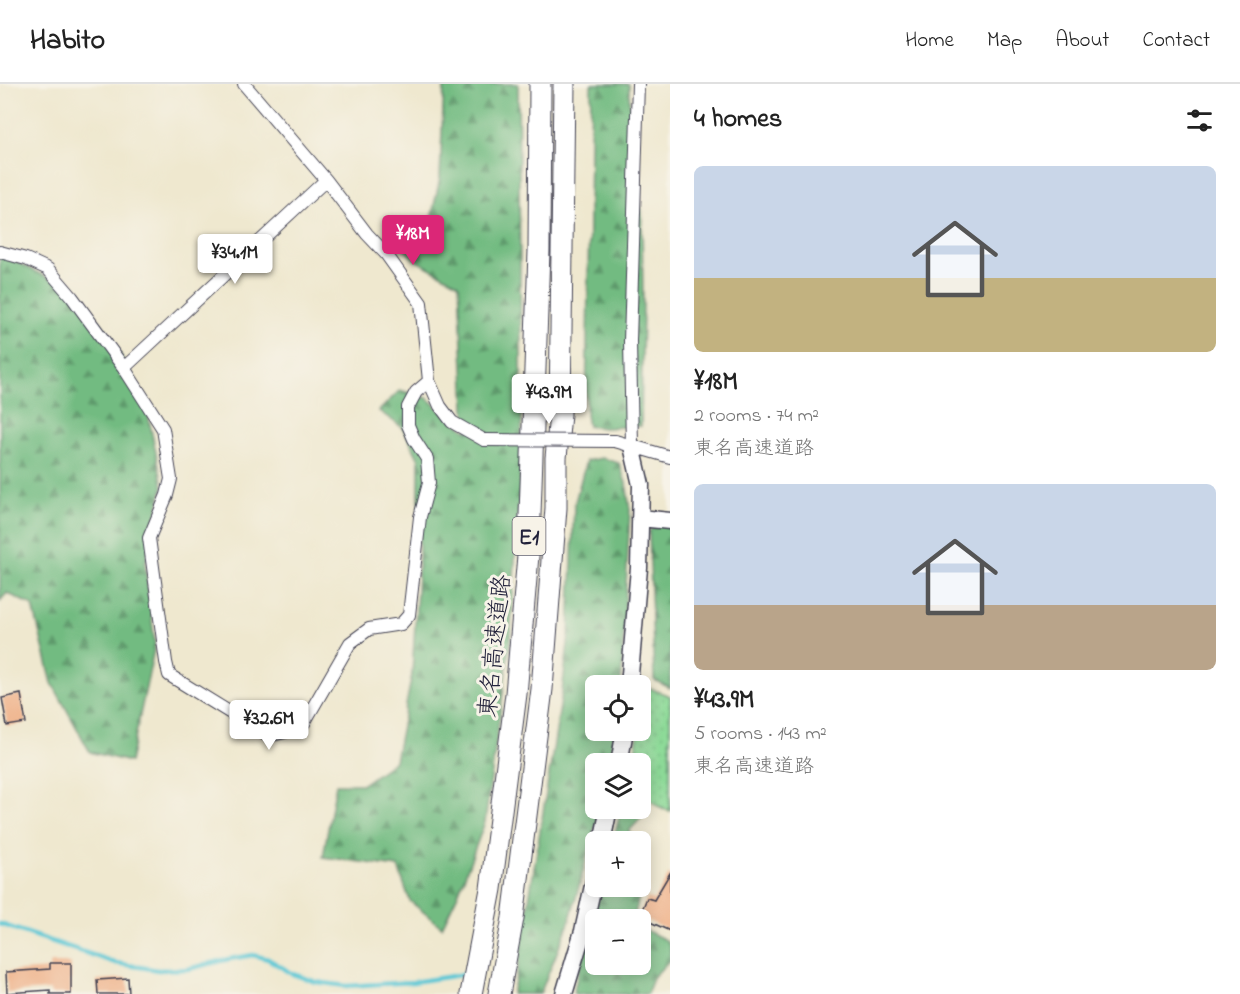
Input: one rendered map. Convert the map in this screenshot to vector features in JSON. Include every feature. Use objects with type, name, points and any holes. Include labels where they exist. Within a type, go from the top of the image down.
[{"type":"highway","name":"東名高速道路","points":[[472,990],[490,889],[516,694],[529,544],[539,251],[540,84]]},
{"type":"highway","name":"東名高速道路","points":[[500,988],[513,918],[542,689],[556,508],[556,458],[560,414],[564,84]]},
{"type":"street","points":[[244,84],[386,254],[421,303],[429,381],[440,406],[452,422],[484,440],[615,441],[670,457]]},
{"type":"street","points":[[630,675],[639,568],[641,485],[633,446],[630,341],[638,84]]},
{"type":"street","points":[[124,368],[326,180]]},
{"type":"street","points":[[0,252],[26,259],[48,269],[72,297],[124,368],[163,429],[171,479],[167,495],[149,538],[166,662],[170,675],[268,736],[285,732],[304,723],[350,643],[369,628],[401,624],[409,615],[420,517],[429,483],[427,459],[408,425],[408,407],[416,392],[429,381]]},
{"type":"street","points":[[640,518],[670,521]]},
{"type":"street","points":[[564,994],[590,897]]},
{"type":"green space","points":[[444,84],[518,84],[522,448],[510,642],[485,822],[458,894],[442,927],[410,901],[398,867],[323,857],[336,784],[363,784],[395,761],[412,675],[419,557],[419,460],[403,428],[379,411],[400,390],[427,398],[469,432],[465,409],[459,284],[415,260],[394,239],[431,219],[440,178]]},
{"type":"green space","points":[[591,84],[629,84],[631,149],[642,213],[641,426],[605,428],[588,426],[586,415]]},
{"type":"green space","points":[[0,254],[75,291],[108,332],[145,400],[163,486],[145,565],[155,645],[130,762],[90,752],[52,683],[33,606],[7,593],[0,601]]},
{"type":"green space","points":[[602,458],[619,463],[626,483],[630,510],[622,675],[585,675],[585,741],[612,741],[611,753],[585,753],[585,819],[597,819],[594,831],[585,831],[585,864],[569,923],[540,994],[512,994],[561,700],[569,635],[574,506],[586,461]]},
{"type":"green space","points":[[658,524],[670,525],[670,688],[654,680],[649,531]]},
{"type":"green space","points":[[651,689],[670,696],[670,811],[651,800],[651,753],[635,753],[637,741],[651,741]]},
{"type":"green space","points":[[618,819],[640,819],[629,831],[616,831]]},
{"type":"green space","points":[[598,897],[639,897],[636,909],[595,909]]},
{"type":"green space","points":[[651,933],[666,940],[670,947],[670,961],[654,976],[647,994],[573,993],[585,948],[585,975],[651,975]]},
{"type":"building","points":[[21,694],[26,723],[7,726],[2,698]]},
{"type":"building","points":[[670,873],[670,931],[651,922],[651,909],[642,909],[647,898],[654,900]]},
{"type":"building","points":[[50,963],[71,963],[71,994],[50,994],[50,990],[7,993],[6,972],[50,969]]},
{"type":"building","points":[[128,978],[129,994],[98,994],[97,980]]},
{"type":"waterway","points":[[0,924],[116,963],[158,970],[188,969],[253,955],[268,959],[293,974],[316,982],[346,986],[413,982],[466,974]]}]
